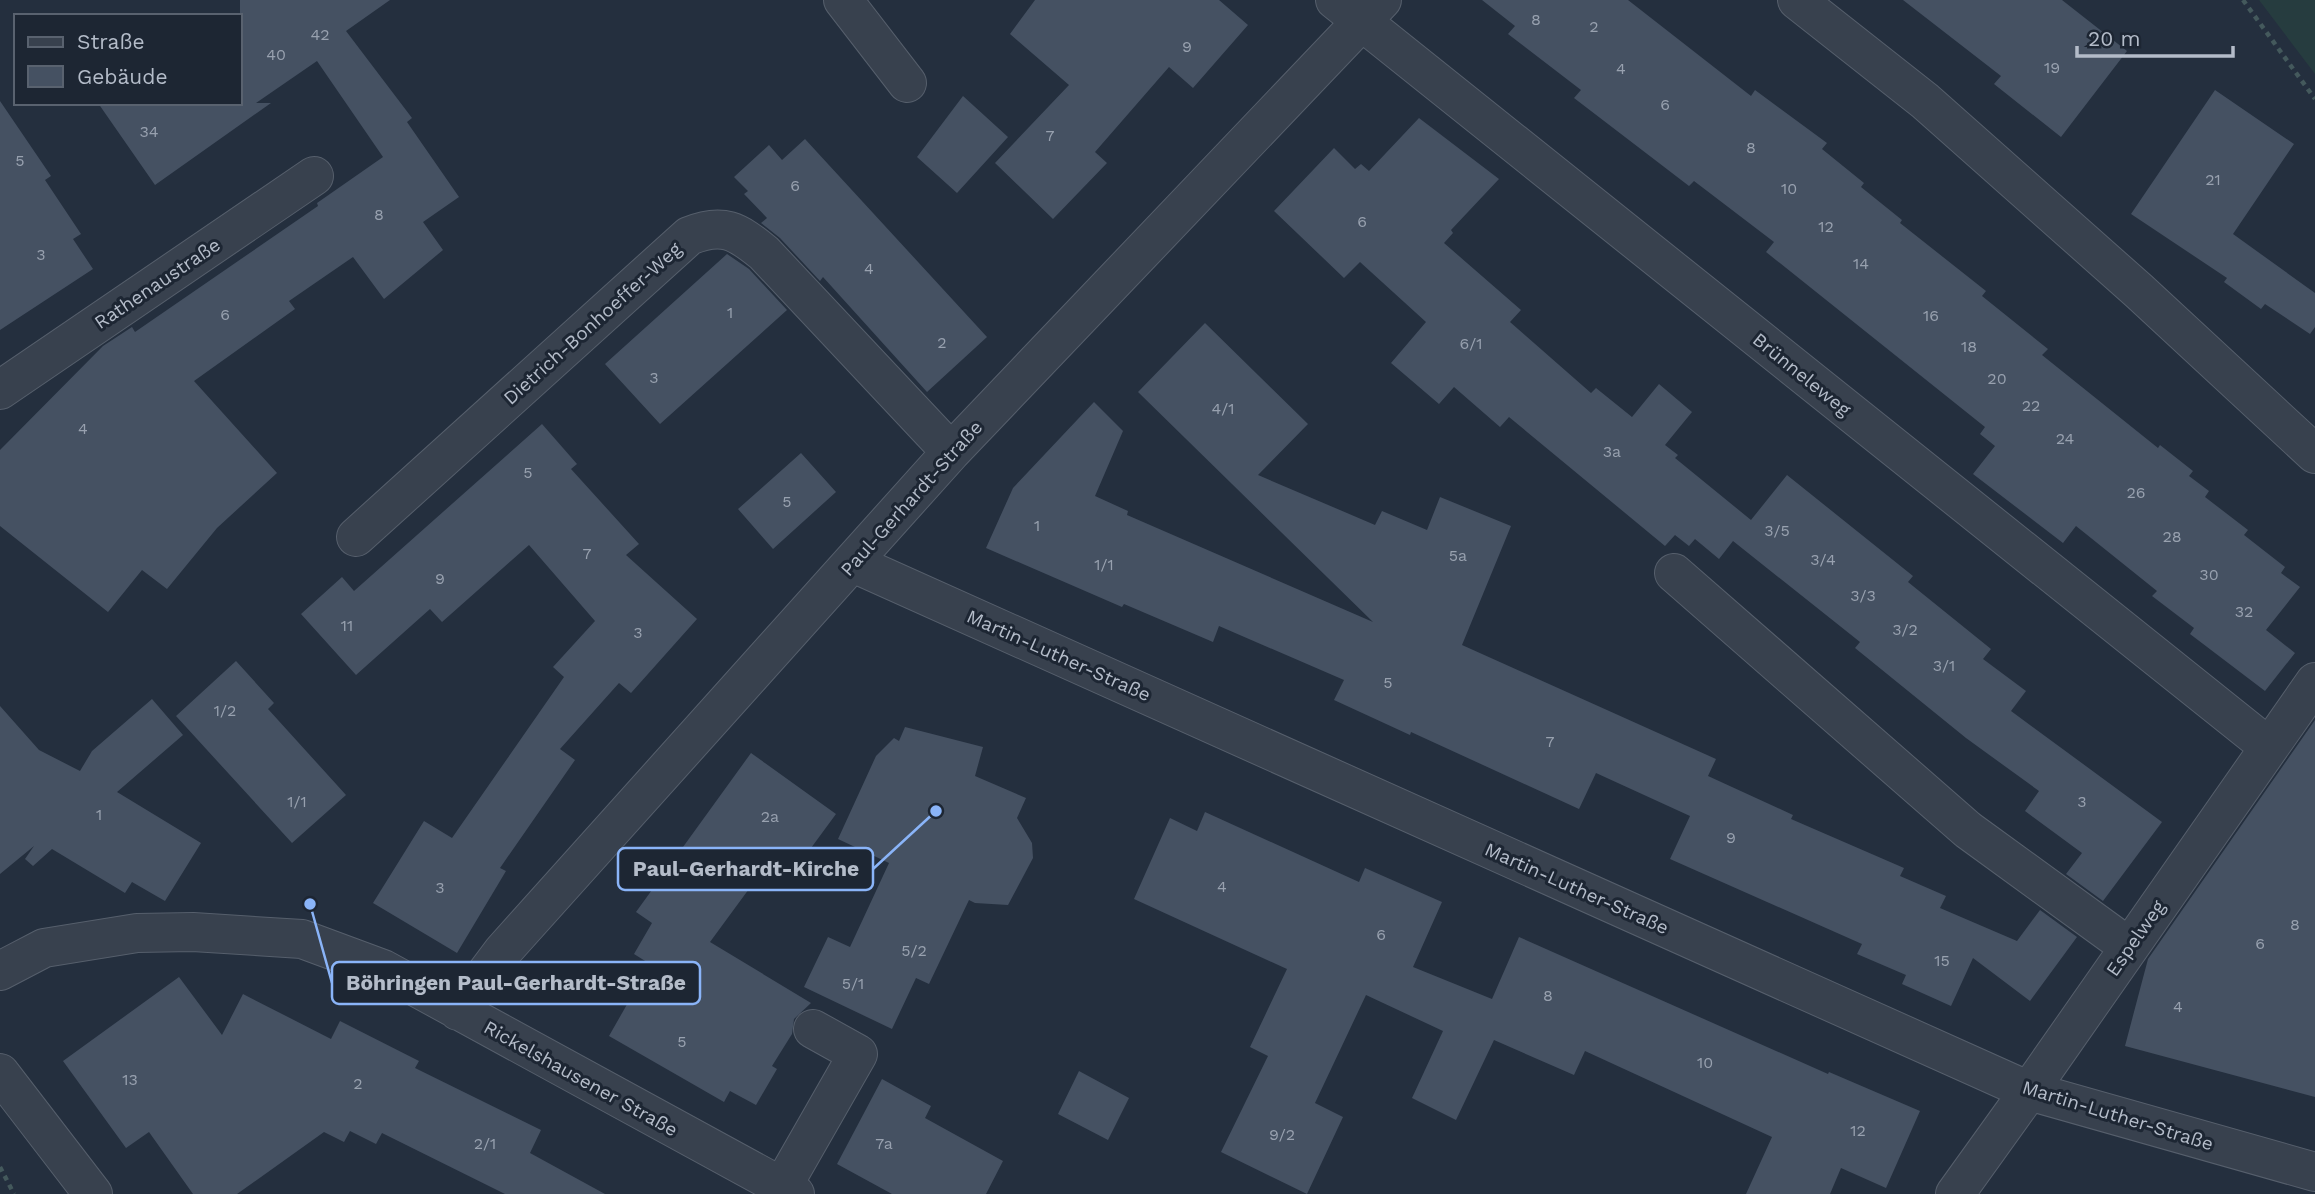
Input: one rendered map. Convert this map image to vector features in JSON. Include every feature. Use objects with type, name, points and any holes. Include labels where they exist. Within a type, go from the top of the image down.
[{"type":"street","points":[[843,0],[907,83]]},
{"type":"street","points":[[1797,0],[1925,101],[2139,291],[2315,454]]},
{"type":"street","name":"Paul-Gerhardt-Straße","points":[[458,1011],[503,951],[951,452],[1360,7]]},
{"type":"street","name":"Brünneleweg","points":[[1360,7],[2269,747]]},
{"type":"street","name":"Rathenaustraße","points":[[0,390],[314,176]]},
{"type":"street","name":"Dietrich-Bonhoeffer-Weg","points":[[356,537],[689,236],[707,229],[724,229],[744,236],[764,253],[951,452]]},
{"type":"street","name":"Martin-Luther-Straße","points":[[853,563],[2029,1091],[2315,1172]]},
{"type":"street","points":[[1674,573],[1968,830],[2129,947]]},
{"type":"street","name":"Espelweg","points":[[1955,1194],[2315,682]]},
{"type":"street","name":"Rickelshausener Straße","points":[[0,971],[44,948],[137,933],[193,932],[302,939],[383,969],[788,1191]]},
{"type":"street","points":[[788,1191],[858,1054],[813,1029]]},
{"type":"street","points":[[0,1073],[93,1194]]},
{"type":"path","points":[[2243,0],[2315,99]]},
{"type":"path","points":[[0,1167],[14,1194]]},
{"type":"green space","points":[[2259,0],[2315,0],[2315,74]]},
{"type":"building","points":[[240,0],[390,0],[346,31],[412,118],[407,122],[459,197],[423,222],[443,250],[384,299],[353,257],[289,301],[295,309],[194,381],[277,473],[217,528],[167,589],[142,570],[108,612],[0,526],[0,450],[103,346],[132,327],[135,332],[318,206],[317,203],[383,157],[317,61],[256,103],[271,103],[155,185],[99,105],[242,105]]},
{"type":"building","points":[[1035,0],[1219,0],[1248,25],[1193,88],[1169,67],[1095,152],[1107,163],[1053,219],[995,163],[1069,85],[1010,34]]},
{"type":"building","points":[[1482,0],[1628,0],[1751,96],[1755,90],[1827,143],[1822,149],[1864,183],[1861,187],[1902,220],[1900,223],[1986,291],[1982,296],[2048,349],[2042,355],[2158,448],[2160,445],[2193,471],[2189,476],[2209,491],[2205,497],[2248,530],[2244,535],[2285,567],[2281,573],[2300,587],[2266,630],[2295,653],[2265,691],[2190,634],[2194,628],[2152,596],[2157,591],[2076,526],[2063,543],[1973,474],[1995,446],[1980,434],[1985,427],[1766,252],[1774,242],[1694,181],[1689,186],[1574,98],[1581,90],[1508,34],[1515,26]]},
{"type":"building","points":[[1903,0],[2062,0],[2127,51],[2061,137],[1994,84],[2001,76]]},
{"type":"building","points":[[2215,90],[2294,144],[2233,234],[2315,293],[2315,327],[2310,334],[2265,304],[2261,309],[2224,282],[2227,278],[2131,214]]},
{"type":"building","points":[[963,96],[1008,137],[957,193],[917,157]]},
{"type":"building","points":[[0,101],[51,176],[45,180],[81,234],[73,239],[93,269],[0,330]]},
{"type":"building","points":[[1419,118],[1499,179],[1451,230],[1453,233],[1444,243],[1521,310],[1510,322],[1591,393],[1596,388],[1632,417],[1659,384],[1692,412],[1665,445],[1678,455],[1675,458],[1751,520],[1787,475],[1913,576],[1908,582],[1991,649],[1983,659],[2026,691],[2011,711],[2162,822],[2103,901],[2066,874],[2082,853],[2025,811],[2039,791],[1966,738],[1855,648],[1860,642],[1733,541],[1719,559],[1695,539],[1689,546],[1675,535],[1665,546],[1509,417],[1500,427],[1454,387],[1439,404],[1391,363],[1426,322],[1360,262],[1344,278],[1274,211],[1334,148],[1355,169],[1361,164],[1369,171]]},
{"type":"building","points":[[805,139],[987,337],[927,392],[823,277],[820,281],[780,238],[761,223],[767,218],[744,194],[748,191],[734,177],[769,145],[782,160]]},
{"type":"building","points":[[727,254],[749,269],[787,310],[660,424],[605,364]]},
{"type":"building","points":[[1205,323],[1308,424],[1258,475],[1375,525],[1382,511],[1427,530],[1440,497],[1511,526],[1462,645],[1716,759],[1708,776],[1793,815],[1791,819],[1904,868],[1900,876],[1946,896],[1940,908],[2017,941],[2040,910],[2077,937],[2030,1001],[1973,958],[1951,1006],[1902,984],[1906,975],[1857,954],[1862,944],[1670,859],[1690,816],[1596,773],[1579,809],[1334,700],[1344,680],[1219,626],[1213,642],[1124,604],[1122,607],[986,548],[1013,488],[1094,402],[1123,431],[1095,496],[1128,511],[1127,515],[1373,622],[1138,392]]},
{"type":"building","points":[[542,424],[577,464],[571,469],[639,544],[626,555],[697,619],[631,693],[619,683],[560,749],[575,760],[500,868],[506,871],[457,953],[373,903],[424,821],[452,838],[564,677],[553,667],[595,621],[529,545],[442,622],[430,609],[356,675],[301,614],[342,577],[354,591]]},
{"type":"building","points":[[801,453],[836,492],[773,549],[738,509]]},
{"type":"building","points":[[236,661],[274,703],[268,709],[346,795],[292,843],[176,716]]},
{"type":"building","points":[[152,699],[183,735],[117,792],[201,843],[165,901],[132,882],[125,893],[52,849],[33,866],[25,859],[34,846],[0,874],[0,706],[39,750],[80,771],[92,751]]},
{"type":"building","points":[[2315,720],[2315,1097],[2125,1046],[2148,959]]},
{"type":"building","points":[[905,727],[983,747],[975,776],[1026,798],[1017,818],[1032,843],[1033,858],[1008,905],[975,903],[969,900],[929,984],[916,978],[892,1029],[804,987],[828,937],[850,947],[889,863],[838,839],[876,756],[894,738],[899,741]]},
{"type":"building","points":[[751,753],[836,814],[789,878],[768,863],[710,942],[811,1003],[794,1019],[792,1034],[772,1066],[777,1069],[756,1105],[730,1091],[724,1102],[609,1036],[650,964],[634,954],[652,923],[636,912]]},
{"type":"building","points":[[1205,812],[1359,882],[1365,868],[1442,902],[1413,967],[1492,999],[1519,937],[1828,1074],[1829,1072],[1920,1111],[1886,1188],[1841,1168],[1830,1194],[1746,1194],[1772,1137],[1585,1051],[1574,1075],[1494,1040],[1456,1120],[1412,1098],[1443,1031],[1366,995],[1315,1103],[1343,1117],[1307,1194],[1221,1152],[1268,1056],[1250,1047],[1287,969],[1134,899],[1170,818],[1197,831]]},
{"type":"building","points":[[179,977],[222,1035],[243,994],[331,1039],[340,1021],[419,1061],[415,1068],[541,1130],[530,1153],[605,1194],[505,1194],[382,1133],[376,1144],[350,1131],[344,1142],[324,1132],[237,1194],[193,1194],[149,1132],[126,1148],[63,1061]]},
{"type":"building","points":[[1079,1071],[1129,1098],[1108,1140],[1058,1114]]},
{"type":"building","points":[[882,1079],[931,1106],[925,1118],[1003,1161],[986,1194],[892,1194],[837,1164]]},
{"type":"place","name":"Paul-Gerhardt-Kirche","points":[[936,811]]},
{"type":"place","name":"Böhringen Paul-Gerhardt-Straße","points":[[310,904]]}]
